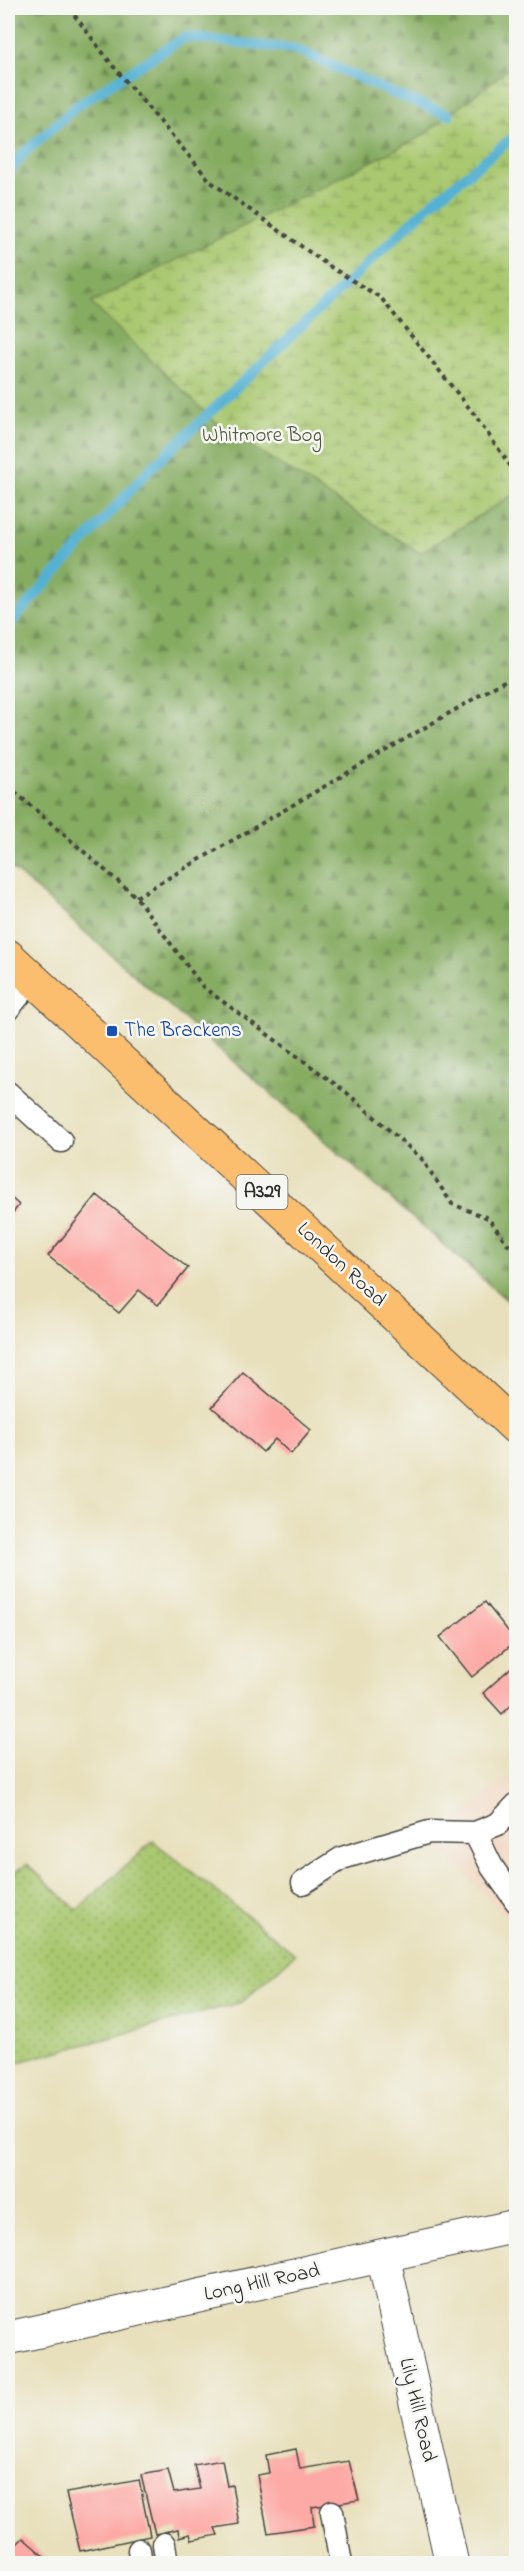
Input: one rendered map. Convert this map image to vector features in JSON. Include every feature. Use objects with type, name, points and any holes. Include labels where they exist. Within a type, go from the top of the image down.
[{"type":"main road","name":"London Road","points":[[8,956],[516,1428]]},
{"type":"street","name":"Long Hill Road","points":[[8,2338],[516,2226]]},
{"type":"street","name":"Lily Hill Road","points":[[383,2256],[452,2564]]},
{"type":"lane","points":[[8,1009],[32,980]]},
{"type":"lane","points":[[8,1093],[61,1141]]},
{"type":"lane","points":[[303,1883],[342,1858],[429,1832],[475,1833],[498,1824],[516,1805]]},
{"type":"lane","points":[[475,1833],[492,1867],[516,1901]]},
{"type":"lane","points":[[332,2512],[341,2564]]},
{"type":"path","points":[[69,8],[113,66],[211,182],[329,266],[381,298],[474,414],[516,474]]},
{"type":"path","points":[[73,13],[82,8]]},
{"type":"path","points":[[136,897],[516,674]]},
{"type":"path","points":[[8,786],[136,897],[203,987],[346,1092],[422,1159],[452,1204],[488,1218],[516,1255]]},
{"type":"shaded area","points":[[516,1770],[516,1926],[431,1841]]},
{"type":"green space","name":"Whitmore Bog","points":[[8,8],[516,8],[516,1308],[8,865]]},
{"type":"green space","points":[[516,63],[516,493],[420,553],[221,427],[91,303],[422,136]]},
{"type":"green space","points":[[153,1841],[295,1954],[242,2002],[8,2065],[8,1878],[27,1864],[77,1910]]},
{"type":"building","points":[[8,1195],[19,1205],[8,1219]]},
{"type":"building","points":[[97,1195],[188,1268],[158,1305],[139,1290],[119,1313],[48,1256]]},
{"type":"building","points":[[243,1372],[311,1430],[291,1454],[275,1439],[263,1452],[212,1407]]},
{"type":"building","points":[[485,1602],[516,1641],[472,1677],[440,1637]]},
{"type":"building","points":[[516,1663],[516,1701],[502,1714],[483,1693]]},
{"type":"building","points":[[296,2449],[300,2469],[349,2461],[359,2500],[312,2507],[314,2526],[268,2533],[257,2475],[269,2473],[266,2455]]},
{"type":"building","points":[[222,2460],[227,2486],[232,2485],[239,2524],[215,2528],[218,2535],[192,2540],[190,2534],[179,2537],[178,2529],[155,2534],[141,2475],[168,2470],[174,2493],[200,2489],[194,2465]]},
{"type":"building","points":[[139,2480],[150,2536],[80,2551],[66,2493]]},
{"type":"building","points":[[23,2538],[53,2564],[8,2564],[8,2547],[11,2550]]},
{"type":"waterway","points":[[8,174],[23,154],[78,105],[185,37],[295,49],[397,95],[449,115]]},
{"type":"waterway","points":[[8,626],[148,471],[433,202],[516,135]]},
{"type":"place","name":"The Brackens","points":[[112,1031]]}]
